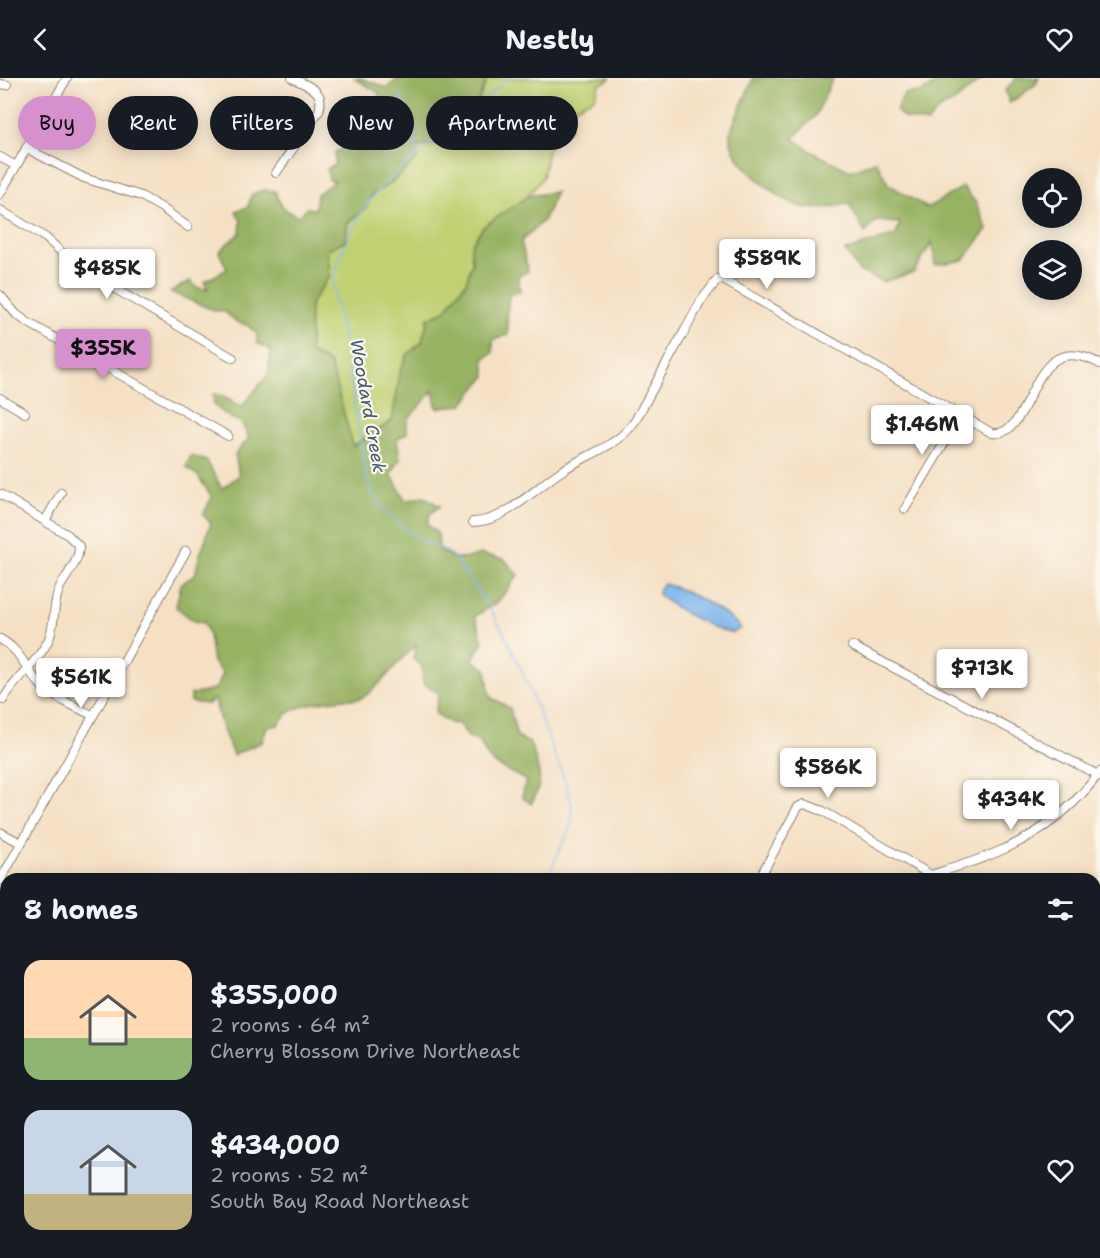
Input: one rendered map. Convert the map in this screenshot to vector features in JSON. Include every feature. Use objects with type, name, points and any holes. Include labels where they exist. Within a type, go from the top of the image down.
[{"type":"street","points":[[56,96],[67,78]]},
{"type":"street","points":[[276,173],[322,105],[319,93],[292,78]]},
{"type":"street","points":[[0,194],[25,150]]},
{"type":"street","points":[[30,150],[84,178],[141,196],[188,227]]},
{"type":"street","points":[[0,157],[16,166]]},
{"type":"street","points":[[0,210],[46,238],[72,262],[95,278],[233,358]]},
{"type":"street","points":[[472,522],[488,520],[509,510],[562,470],[622,436],[635,421],[701,301],[718,279],[992,433],[1005,432],[1014,423],[1045,369],[1055,360],[1074,355],[1100,364]]},
{"type":"street","points":[[0,295],[16,314],[27,322],[228,436]]},
{"type":"street","points":[[0,398],[26,413]]},
{"type":"street","points":[[905,509],[961,415]]},
{"type":"street","points":[[45,521],[62,493]]},
{"type":"street","points":[[0,494],[45,521],[75,541],[78,546],[77,558],[57,594],[53,631],[40,656],[12,685],[3,700]]},
{"type":"street","points":[[4,873],[186,551]]},
{"type":"street","points":[[0,639],[18,652],[33,676],[48,691],[92,715]]},
{"type":"street","points":[[852,646],[1099,774],[1068,808],[1035,832],[1001,851],[937,873]]},
{"type":"street","points":[[762,873],[798,807],[804,804],[823,811],[928,873]]},
{"type":"street","points":[[0,832],[21,843]]},
{"type":"green space","points":[[354,78],[361,78],[387,88],[399,78],[488,78],[480,96],[426,96],[426,146],[417,147],[418,158],[391,183],[373,194],[365,209],[347,223],[346,240],[327,250],[330,275],[310,305],[310,353],[330,363],[353,446],[392,421],[401,368],[408,354],[422,342],[428,318],[445,311],[466,283],[472,263],[471,245],[483,227],[528,196],[556,192],[543,221],[521,241],[528,271],[518,276],[520,292],[509,294],[508,335],[493,340],[493,353],[484,359],[486,376],[462,405],[437,408],[433,391],[407,420],[407,433],[397,439],[400,459],[391,474],[406,501],[423,496],[440,506],[430,514],[427,524],[438,534],[439,549],[453,558],[468,558],[480,554],[504,559],[518,575],[498,602],[475,616],[483,642],[472,660],[486,669],[490,697],[510,708],[517,737],[530,743],[539,774],[538,788],[531,804],[522,797],[526,781],[494,763],[480,742],[468,737],[459,724],[450,723],[435,713],[439,694],[423,683],[422,666],[413,659],[417,645],[376,687],[363,697],[298,708],[290,712],[278,725],[267,727],[262,742],[233,755],[220,722],[215,699],[207,704],[191,702],[191,694],[216,688],[223,674],[213,662],[209,635],[204,623],[194,621],[176,607],[181,584],[195,575],[211,523],[203,515],[212,497],[198,476],[186,467],[191,456],[207,461],[222,489],[239,475],[235,454],[249,438],[241,422],[230,418],[214,405],[213,394],[225,397],[241,407],[268,375],[271,350],[257,343],[257,334],[247,325],[237,322],[225,312],[213,310],[170,292],[190,281],[195,287],[208,290],[204,282],[227,269],[219,252],[240,233],[241,221],[236,211],[248,207],[252,194],[264,190],[275,191],[283,207],[299,216],[307,208],[315,209],[317,194],[335,181],[329,180],[327,169],[335,165],[335,153],[339,150],[414,150],[414,96],[379,96],[379,93]]},
{"type":"green space","points":[[488,78],[610,78],[599,84],[595,97],[578,106],[578,96],[480,96]]},
{"type":"green space","points":[[753,78],[833,78],[816,115],[793,138],[811,151],[850,171],[876,161],[888,184],[927,208],[963,187],[976,203],[987,229],[964,260],[935,265],[932,242],[914,272],[883,282],[859,271],[845,251],[896,235],[900,223],[876,221],[865,233],[849,204],[820,208],[802,207],[780,197],[746,168],[737,156],[730,134]]},
{"type":"green space","points":[[945,78],[983,78],[954,102],[939,109],[927,123],[904,118],[896,110],[904,94],[922,92]]},
{"type":"green space","points":[[1015,78],[1039,78],[1036,84],[1010,103],[1005,90]]},
{"type":"green space","points":[[426,146],[426,150],[548,150],[543,177],[528,196],[483,227],[471,245],[472,263],[466,282],[445,311],[428,318],[422,342],[408,354],[401,368],[392,421],[353,446],[330,363],[310,353],[310,305],[330,275],[327,250],[345,240],[347,223],[365,209],[373,194],[391,183],[416,147]]},
{"type":"water","points":[[664,584],[705,601],[741,628],[733,633],[724,631],[683,612],[658,594],[659,588]]},
{"type":"waterway","name":"Woodard Creek","points":[[509,78],[373,196],[348,236],[336,269],[334,286],[365,471],[371,490],[383,510],[402,527],[423,541],[451,554],[479,592],[514,654],[566,783],[572,807],[571,826],[550,873]]},
{"type":"waterway","points":[[399,93],[413,120],[417,154]]}]
